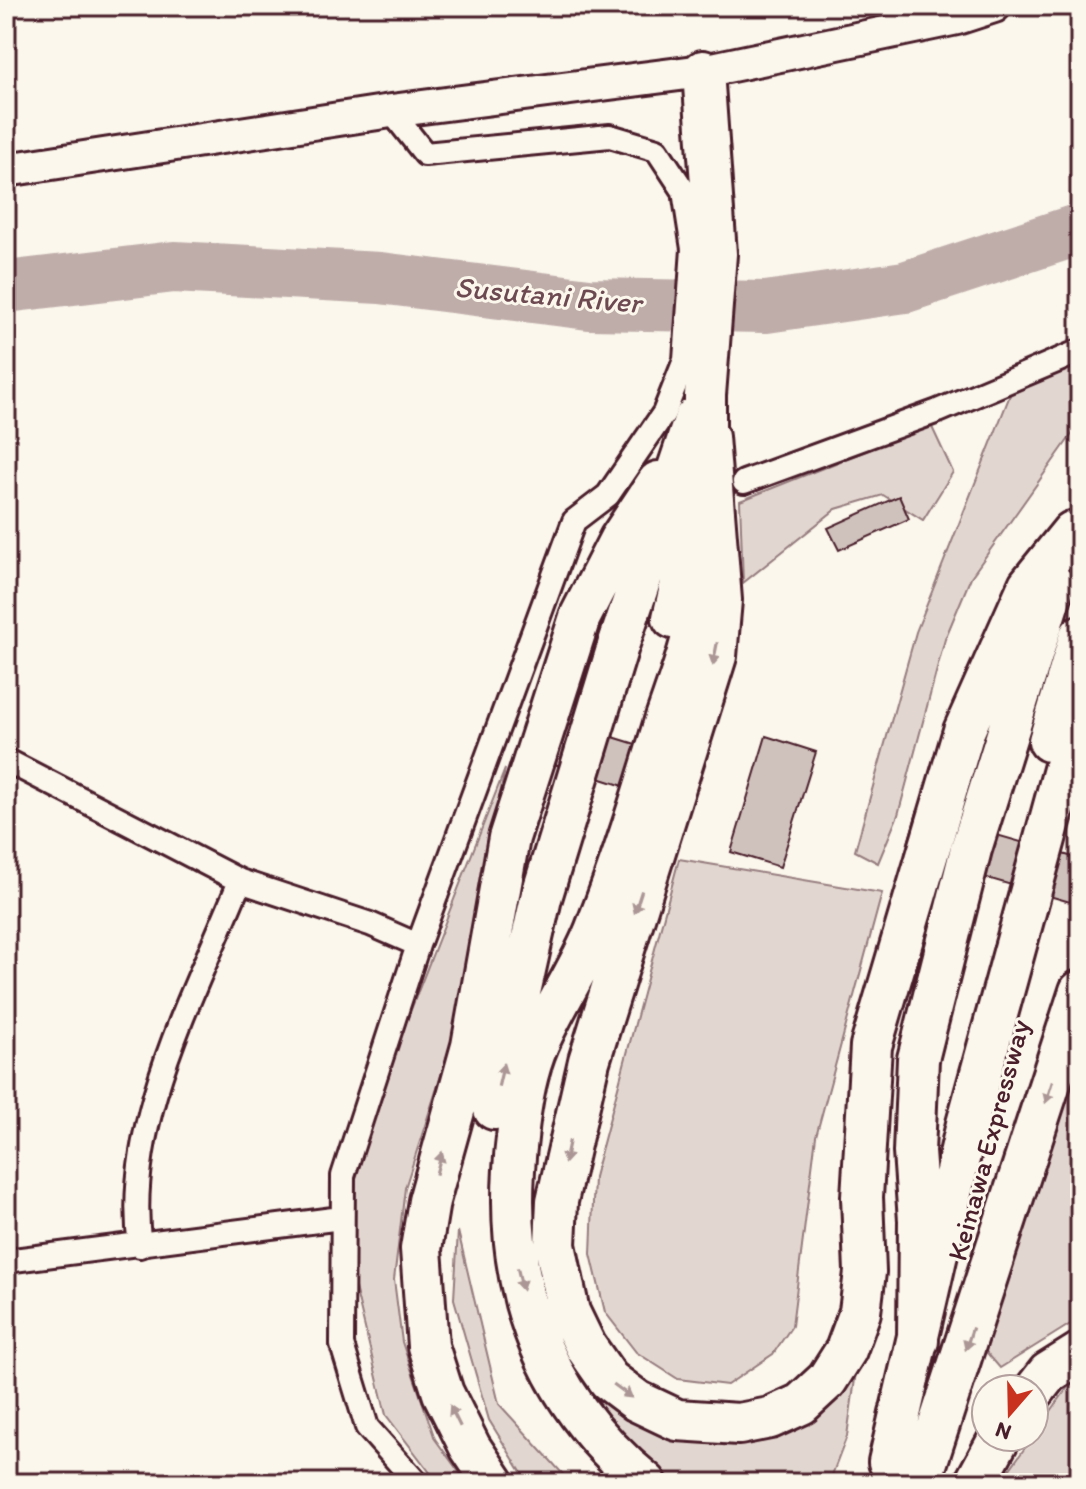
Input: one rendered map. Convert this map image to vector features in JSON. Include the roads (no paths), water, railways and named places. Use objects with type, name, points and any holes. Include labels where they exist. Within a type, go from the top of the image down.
[{"type":"highway","points":[[646,1483],[601,1441],[567,1397],[546,1360],[519,1278],[511,1232],[511,1184],[541,898],[618,646],[698,437],[710,347],[716,254],[703,71]]},
{"type":"highway","points":[[494,1483],[470,1447],[443,1393],[428,1346],[421,1291],[421,1249],[429,1201],[472,1046],[509,838],[568,646],[620,539],[628,499],[698,437]]},
{"type":"highway","points":[[605,1483],[553,1423],[524,1370],[503,1320],[487,1258],[484,1187],[494,1104],[524,1040],[585,956],[617,875],[686,655],[699,597],[702,494],[698,437]]},
{"type":"highway","points":[[698,437],[721,600],[716,656],[589,1061],[557,1201],[555,1245],[569,1312],[586,1347],[609,1380],[637,1401],[677,1420],[739,1424],[770,1418],[801,1404],[827,1380],[846,1350],[860,1312],[865,1272],[862,1197],[871,1046],[964,731],[1029,585],[1077,541]]},
{"type":"highway","points":[[918,1341],[919,1220],[914,1152],[918,1059],[971,849],[1077,541]]},
{"type":"highway","points":[[919,1220],[1009,879],[1080,636]]},
{"type":"highway","points":[[897,1476],[918,1341],[967,1124],[1080,711]]},
{"type":"highway","name":"Keinawa Expressway","points":[[897,1476],[958,1258],[1080,792]]},
{"type":"highway","name":"Keinawa Expressway","points":[[897,1476],[1080,991]]},
{"type":"highway","points":[[1048,1373],[1080,1353]]},
{"type":"highway","points":[[975,1483],[991,1453]]},
{"type":"street","points":[[6,170],[391,111],[703,71],[957,18],[994,6]]},
{"type":"street","points":[[391,111],[425,154],[610,136],[657,150],[684,191],[693,249],[685,360],[628,499],[574,521],[418,945],[343,1176],[342,1345],[367,1427],[417,1483]]},
{"type":"street","points":[[744,482],[938,411],[1080,351]]},
{"type":"street","points":[[6,760],[240,881],[370,924],[418,945]]},
{"type":"street","points":[[140,1246],[134,1207],[148,1111],[240,881]]},
{"type":"street","points":[[6,1261],[341,1218]]},
{"type":"waterway","name":"Susutani River","points":[[6,287],[174,267],[380,278],[589,304],[766,307],[905,287],[1080,229]]}]
